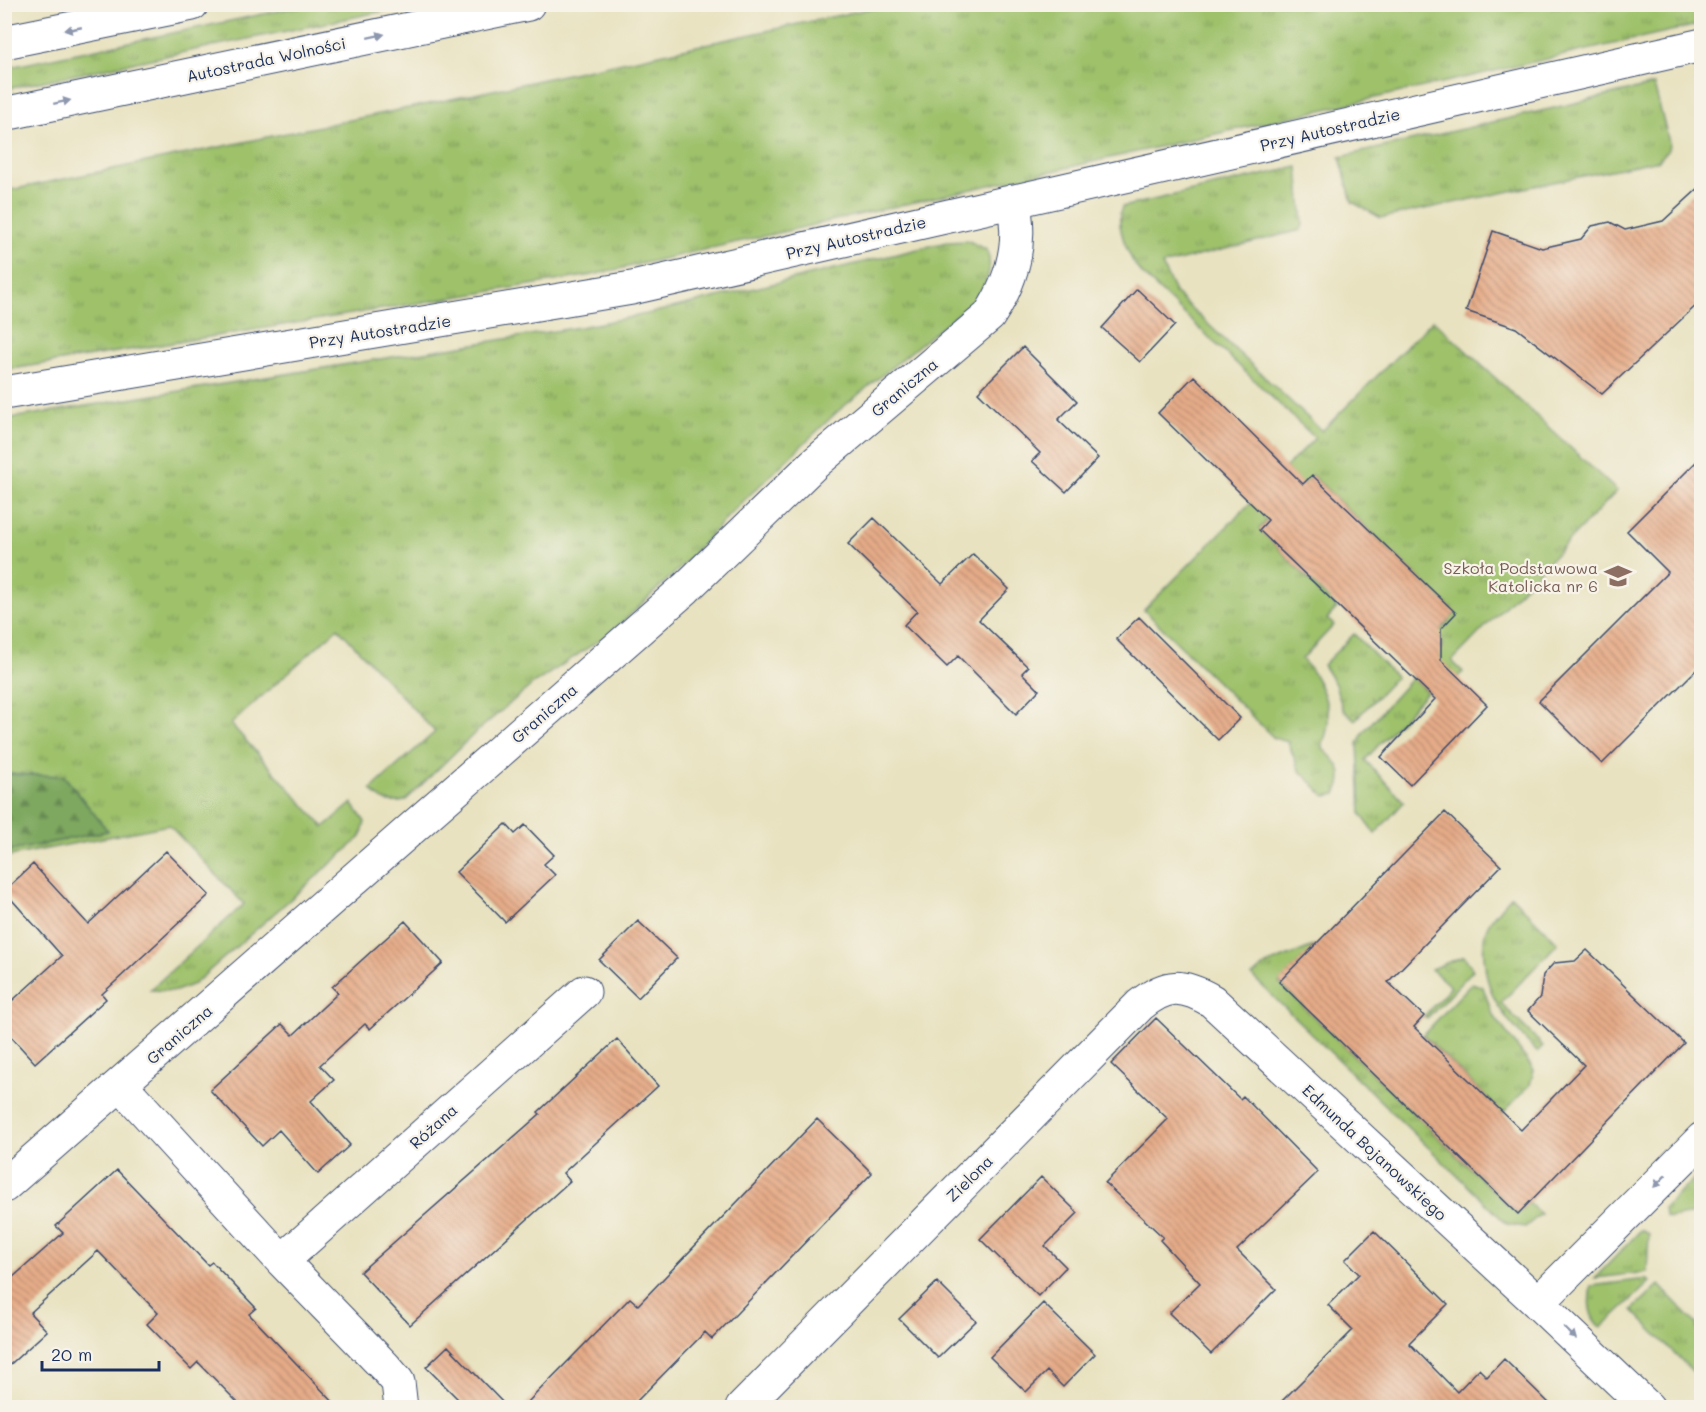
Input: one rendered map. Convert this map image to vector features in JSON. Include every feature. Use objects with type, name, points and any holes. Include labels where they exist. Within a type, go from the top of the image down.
[{"type":"main road","points":[[4,42],[192,4]]},
{"type":"main road","name":"Autostrada Wolności","points":[[4,114],[528,4]]},
{"type":"main road","name":"Przy Autostradzie","points":[[4,393],[579,298],[1701,45]]},
{"type":"main road","name":"Graniczna","points":[[4,1186],[686,588],[822,458],[989,316],[1000,299],[1014,259],[1018,236],[1013,201]]},
{"type":"main road","name":"Zielona","points":[[742,1407],[1140,1005],[1154,993],[1170,988],[1183,988],[1212,1000]]},
{"type":"main road","name":"Różana","points":[[282,1261],[584,992]]},
{"type":"main road","name":"Edmunda Bojanowskiego","points":[[1212,1000],[1648,1407]]},
{"type":"main road","points":[[121,1085],[282,1261],[398,1382],[400,1407]]},
{"type":"main road","points":[[1538,1303],[1701,1140]]},
{"type":"green space","points":[[311,4],[413,5],[5,89],[5,68]]},
{"type":"green space","points":[[891,4],[1701,4],[1702,24],[592,275],[5,370],[5,191],[433,103]]},
{"type":"green space","points":[[1654,85],[1669,142],[1668,150],[1659,160],[1381,218],[1352,202],[1340,157]]},
{"type":"green space","points":[[1298,167],[1303,224],[1301,230],[1162,265],[1176,294],[1322,431],[1433,320],[1617,491],[1452,661],[1463,672],[1452,682],[1438,658],[1442,645],[1439,632],[1456,613],[1312,475],[1259,529],[1337,608],[1327,619],[1334,625],[1302,659],[1314,674],[1323,692],[1328,721],[1323,749],[1337,764],[1341,774],[1336,794],[1325,796],[1299,770],[1288,742],[1274,738],[1144,610],[1315,438],[1140,272],[1127,250],[1120,222],[1122,207]]},
{"type":"green space","points":[[969,241],[987,250],[990,265],[985,284],[972,302],[837,412],[734,510],[679,569],[628,617],[606,636],[533,684],[475,733],[405,801],[386,801],[378,797],[371,789],[435,732],[338,628],[231,724],[324,827],[352,803],[365,822],[361,837],[194,984],[176,991],[150,990],[244,904],[169,825],[5,857],[5,852],[107,831],[64,776],[5,774],[5,419],[580,327],[647,314],[947,242]]},
{"type":"green space","points":[[1354,634],[1396,677],[1355,720],[1343,710],[1335,684],[1323,665]]},
{"type":"green space","points":[[1412,678],[1427,692],[1365,760],[1404,802],[1375,834],[1361,814],[1358,743],[1364,731]]},
{"type":"green space","points":[[5,774],[64,776],[108,831],[5,852]]},
{"type":"green space","points":[[1511,896],[1558,943],[1501,1003],[1543,1046],[1537,1052],[1501,1010],[1494,999],[1486,973],[1484,937],[1486,929]]},
{"type":"green space","points":[[1316,945],[1279,983],[1517,1214],[1528,1203],[1541,1214],[1525,1227],[1507,1224],[1252,976],[1266,965]]},
{"type":"green space","points":[[1464,956],[1473,970],[1427,1019],[1424,1016],[1451,987],[1431,969]]},
{"type":"green space","points":[[1472,983],[1483,987],[1492,1013],[1534,1070],[1530,1085],[1503,1113],[1423,1035]]},
{"type":"green space","points":[[1701,1172],[1701,1213],[1669,1218],[1665,1216],[1664,1208]]},
{"type":"green space","points":[[1641,1230],[1649,1234],[1647,1272],[1595,1278]]},
{"type":"green space","points":[[1647,1279],[1650,1282],[1601,1328],[1597,1324],[1590,1309],[1591,1286]]},
{"type":"green space","points":[[1659,1285],[1701,1329],[1701,1363],[1696,1375],[1632,1310]]},
{"type":"building","points":[[1701,186],[1701,301],[1602,394],[1516,328],[1466,311],[1493,231],[1542,248],[1581,239],[1592,226],[1610,222],[1625,230],[1663,221]]},
{"type":"building","points":[[1137,289],[1175,325],[1140,362],[1102,328]]},
{"type":"building","points":[[1023,347],[1077,401],[1058,420],[1098,458],[1066,492],[1032,461],[1040,453],[978,392]]},
{"type":"building","points":[[1194,376],[1303,484],[1312,475],[1456,613],[1441,629],[1441,660],[1487,705],[1410,785],[1381,757],[1435,699],[1259,530],[1268,520],[1158,413]]},
{"type":"building","points":[[1701,457],[1701,665],[1602,764],[1539,701],[1668,572],[1627,531]]},
{"type":"building","points":[[874,518],[942,584],[973,554],[1009,589],[979,620],[1028,667],[1022,673],[1039,690],[1016,714],[958,656],[947,667],[904,625],[917,611],[848,544]]},
{"type":"building","points":[[1139,617],[1240,718],[1218,740],[1116,639]]},
{"type":"building","points":[[1445,812],[1501,866],[1388,982],[1424,1016],[1414,1027],[1521,1130],[1584,1065],[1528,1011],[1540,997],[1543,975],[1554,963],[1575,961],[1587,950],[1684,1043],[1518,1214],[1279,982]]},
{"type":"building","points":[[506,824],[515,834],[525,825],[554,855],[544,864],[555,875],[505,922],[456,872]]},
{"type":"building","points":[[166,851],[209,895],[102,994],[106,999],[35,1063],[4,1029],[4,1008],[62,956],[4,891],[33,864],[88,924]]},
{"type":"building","points":[[405,921],[443,963],[370,1029],[365,1024],[320,1065],[334,1080],[311,1101],[350,1145],[318,1174],[279,1130],[262,1146],[210,1090],[282,1024],[293,1035],[338,993],[332,987]]},
{"type":"building","points":[[638,921],[677,958],[638,998],[599,960]]},
{"type":"building","points":[[1156,1018],[1240,1099],[1243,1096],[1318,1172],[1237,1250],[1276,1289],[1211,1354],[1169,1313],[1200,1283],[1160,1240],[1163,1237],[1105,1183],[1168,1119],[1111,1064]]},
{"type":"building","points":[[617,1039],[658,1086],[563,1173],[570,1181],[410,1325],[360,1272],[540,1114],[538,1112]]},
{"type":"building","points":[[817,1119],[872,1173],[712,1339],[705,1332],[631,1407],[523,1407],[630,1298],[638,1305]]},
{"type":"building","points":[[117,1170],[208,1265],[212,1262],[256,1308],[249,1314],[338,1407],[242,1407],[198,1362],[191,1369],[147,1324],[158,1313],[98,1251],[30,1313],[47,1331],[4,1370],[4,1285],[63,1233],[56,1226]]},
{"type":"building","points":[[1041,1177],[1078,1213],[1045,1246],[1066,1267],[1038,1296],[980,1239]]},
{"type":"building","points":[[1374,1231],[1448,1304],[1409,1343],[1457,1392],[1479,1369],[1487,1377],[1504,1359],[1553,1407],[1276,1407],[1353,1330],[1328,1305],[1359,1274],[1345,1260]]},
{"type":"building","points":[[937,1282],[976,1321],[938,1358],[899,1319]]},
{"type":"building","points":[[1043,1303],[1095,1354],[1063,1387],[1047,1371],[1026,1392],[990,1357]]},
{"type":"building","points":[[448,1346],[507,1407],[466,1407],[426,1367]]},
{"type":"place","name":"Szkoła Podstawowa Katolicka nr 6","points":[[1618,576]]}]
